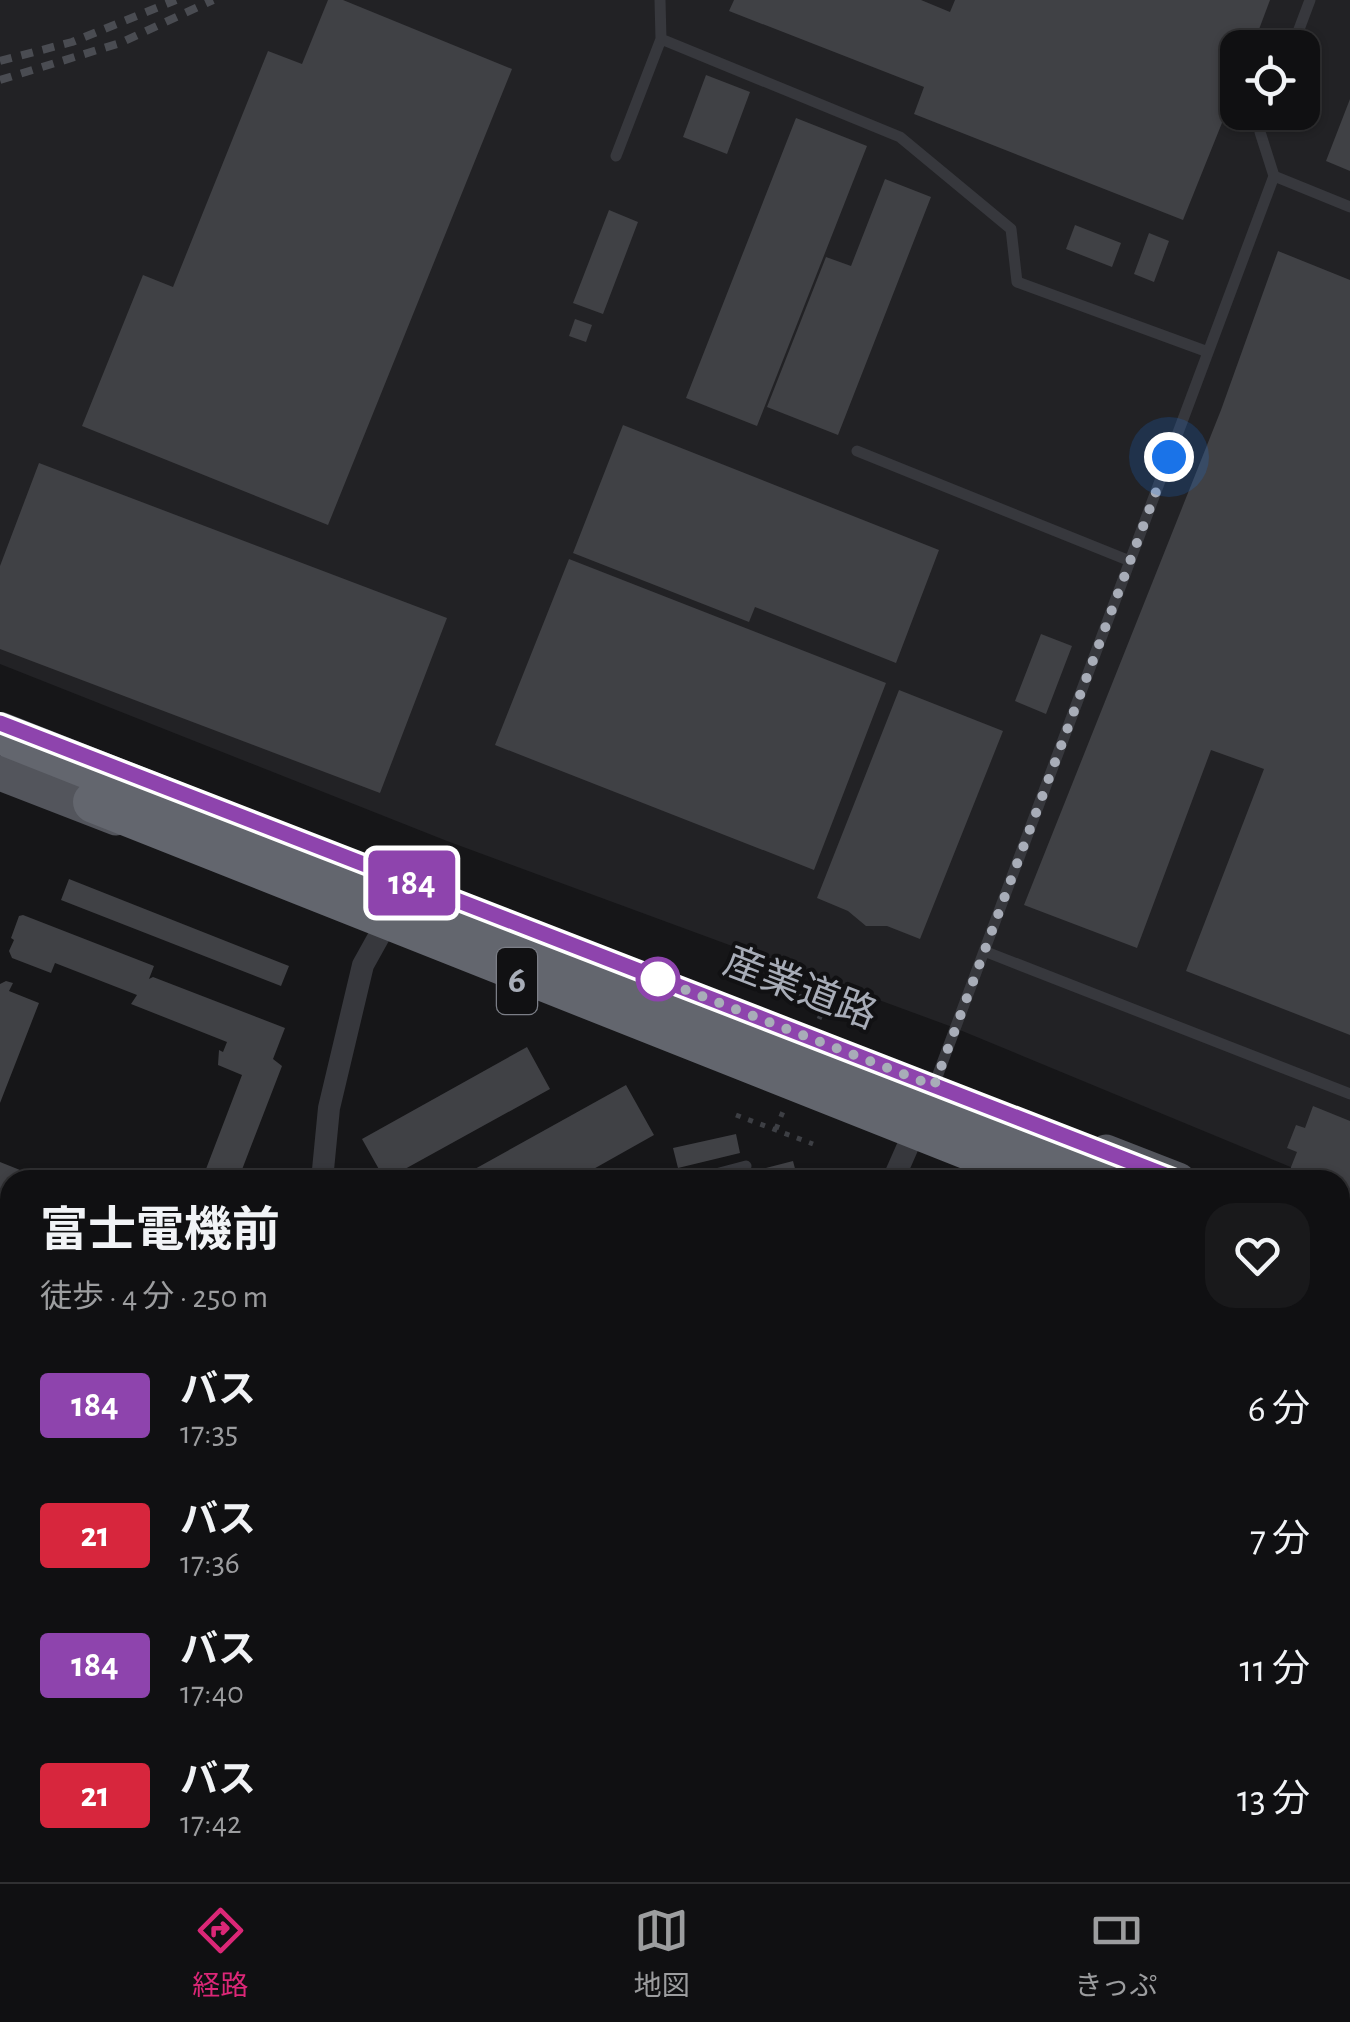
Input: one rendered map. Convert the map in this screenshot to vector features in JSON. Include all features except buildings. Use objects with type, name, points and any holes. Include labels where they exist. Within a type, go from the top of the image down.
[{"type":"highway","points":[[0,733],[1107,1170]]},
{"type":"highway","points":[[0,769],[1022,1170]]},
{"type":"main road","name":"産業道路","points":[[0,723],[410,882],[926,1105],[1023,1170]]},
{"type":"main road","name":"産業道路","points":[[0,769],[382,930],[926,1105],[1144,1170]]},
{"type":"street","points":[[323,1170],[329,1108],[362,965],[410,882]]},
{"type":"street","points":[[897,1170],[926,1105]]},
{"type":"lane","points":[[1299,30],[1310,0]]},
{"type":"lane","points":[[616,156],[660,40],[659,2]]},
{"type":"lane","points":[[660,40],[900,137],[1011,229],[1017,282],[1208,352]]},
{"type":"lane","points":[[926,1105],[1274,176],[1261,130]]},
{"type":"lane","points":[[1274,176],[1350,207]]},
{"type":"lane","points":[[857,451],[1130,561]]},
{"type":"lane","points":[[984,951],[1350,1094]]},
{"type":"lane","points":[[731,1170],[746,1166]]},
{"type":"path","points":[[786,991],[862,1021]]},
{"type":"path","points":[[736,1115],[813,1144]]},
{"type":"shaded area","points":[[0,0],[1350,0],[1350,1170],[1298,1170],[955,1028],[447,841],[0,664]]},
{"type":"railway","points":[[0,61],[72,42],[176,0]]},
{"type":"railway","points":[[0,80],[120,43],[213,0]]},
{"type":"bus line","name":"184","points":[[0,723],[1152,1170]]},
{"type":"route","points":[[658,979],[655,978],[934,1086],[1169,457]]}]
